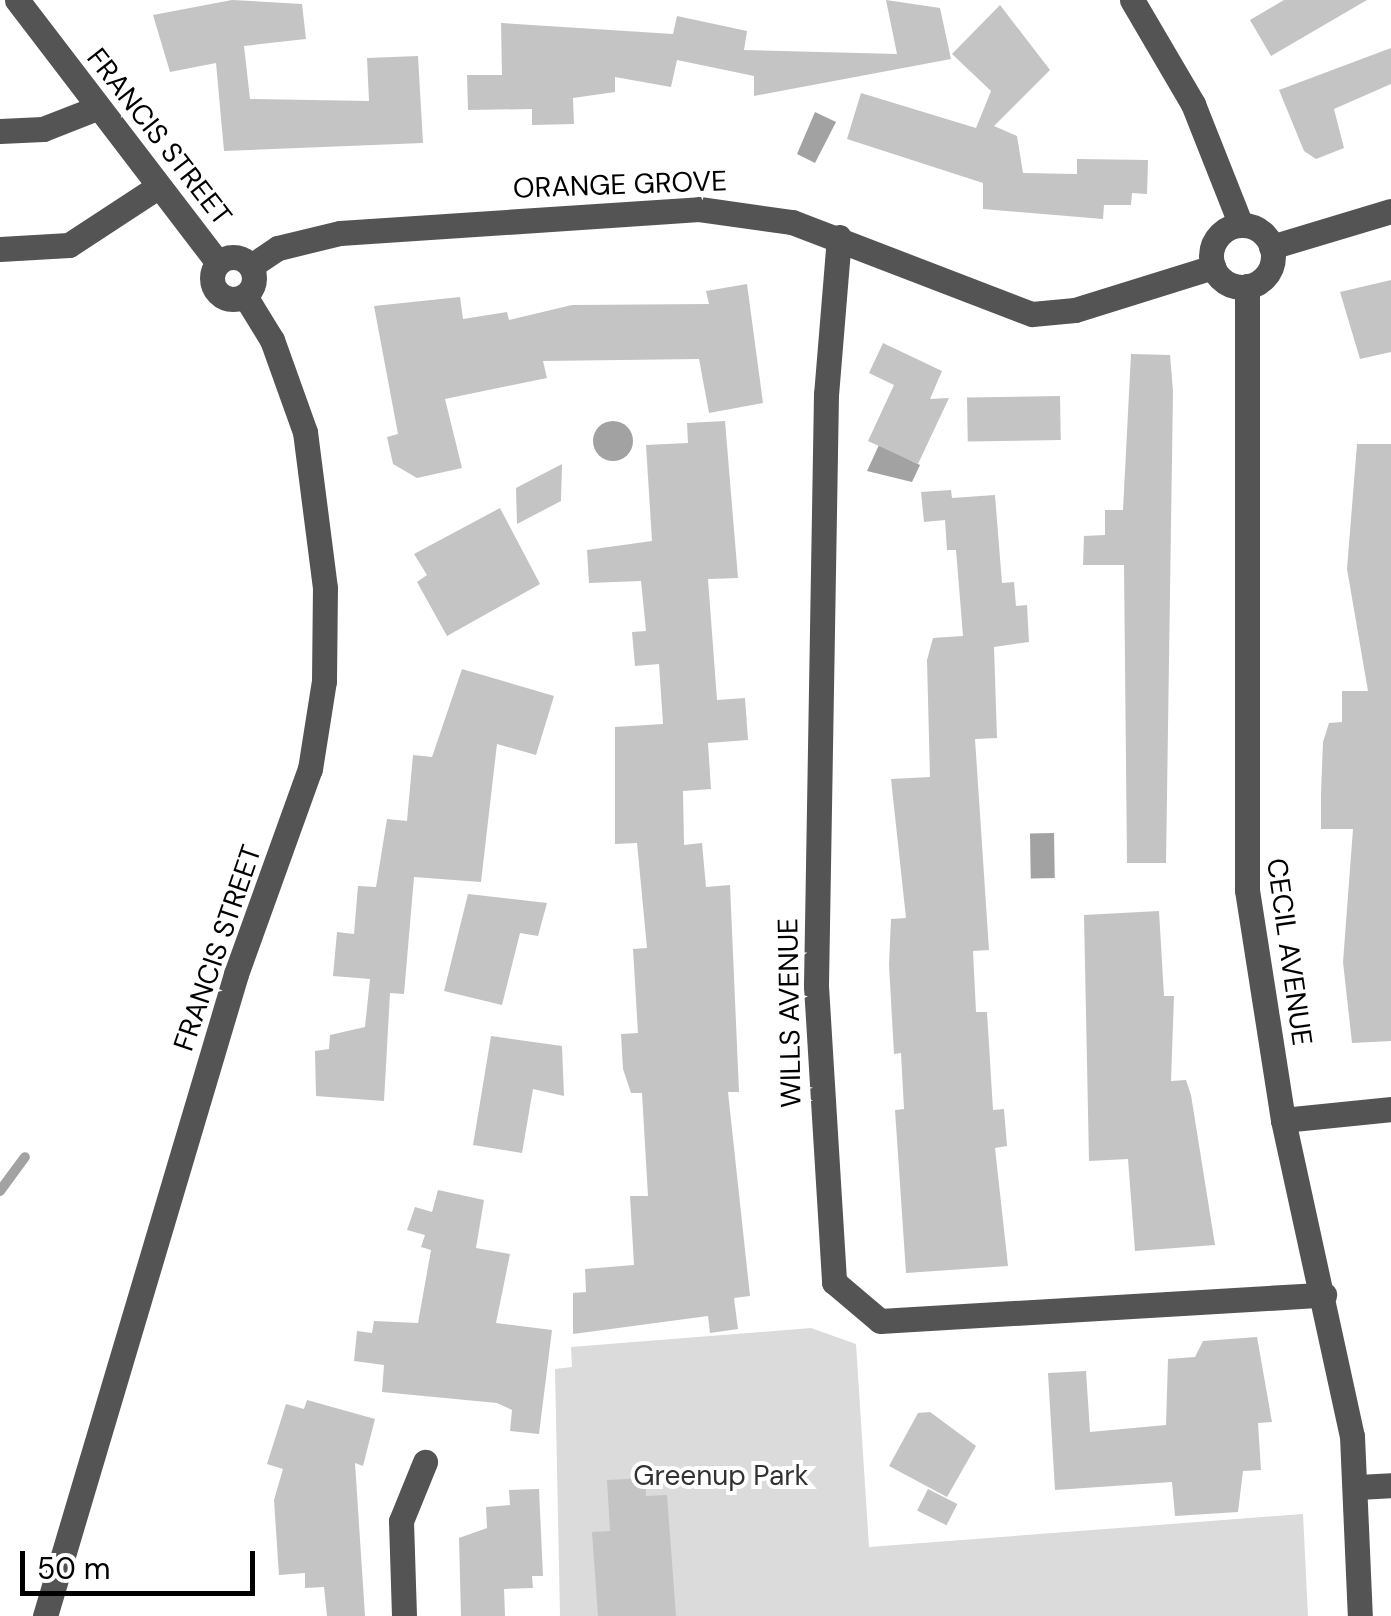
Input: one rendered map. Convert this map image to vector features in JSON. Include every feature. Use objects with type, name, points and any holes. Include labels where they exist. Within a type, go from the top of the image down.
[{"type":"street","name":"FRANCIS STREET","points":[[16,0],[156,188],[218,263],[217,292],[246,296],[292,385],[319,506],[324,681],[310,768],[236,974],[45,1616]]},
{"type":"street","points":[[1132,0],[1194,104],[1241,225],[1271,247]]},
{"type":"street","points":[[0,132],[43,129],[97,108]]},
{"type":"street","points":[[0,249],[69,245],[156,188]]},
{"type":"street","name":"ORANGE GROVE","points":[[251,266],[340,232],[699,209],[761,213],[839,237],[1032,314],[1076,310],[1213,267]]},
{"type":"street","points":[[1271,247],[1391,210]]},
{"type":"street","points":[[1241,225],[1216,238],[1213,267],[1226,283],[1247,286],[1270,267],[1271,247]]},
{"type":"street","name":"WILLS AVENUE","points":[[839,237],[826,394],[816,986],[834,1282],[880,1321],[1324,1295]]},
{"type":"street","points":[[218,263],[237,256],[251,266],[246,296]]},
{"type":"street","name":"CECIL AVENUE","points":[[1247,286],[1243,823],[1283,1120],[1324,1295],[1358,1487],[1360,1616]]},
{"type":"street","points":[[1283,1120],[1391,1109]]},
{"type":"street","points":[[404,1616],[402,1521],[425,1462]]},
{"type":"street","points":[[1358,1487],[1391,1485]]},
{"type":"green space","name":"Greenup Park","points":[[811,1328],[856,1344],[869,1547],[1303,1514],[1308,1616],[560,1616],[555,1369],[572,1367],[571,1347]]},
{"type":"shaded area","points":[[815,112],[836,122],[815,163],[797,154]]},
{"type":"shaded area","points":[[613,421],[627,427],[633,441],[627,455],[613,461],[599,455],[593,441],[599,427]]},
{"type":"shaded area","points":[[879,445],[920,465],[912,482],[867,471]]},
{"type":"shaded area","points":[[1030,833],[1054,833],[1055,878],[1031,878]]},
{"type":"building","points":[[232,0],[302,4],[306,39],[244,46],[250,99],[369,101],[367,58],[418,56],[423,143],[224,151],[216,63],[170,72],[153,15]]},
{"type":"building","points":[[886,0],[940,8],[951,59],[754,96],[754,76],[677,60],[671,87],[615,77],[615,92],[573,98],[574,124],[532,125],[532,109],[468,110],[467,75],[502,75],[501,23],[673,34],[677,16],[747,31],[744,50],[897,54]]},
{"type":"building","points":[[1284,0],[1367,0],[1271,56],[1250,20]]},
{"type":"building","points":[[1000,5],[1050,70],[994,126],[1017,136],[1023,173],[1077,174],[1077,159],[1148,160],[1147,194],[1132,193],[1131,205],[1104,205],[1103,219],[983,209],[983,183],[847,139],[861,93],[976,128],[991,91],[952,54]]},
{"type":"building","points":[[1391,48],[1391,84],[1334,109],[1344,148],[1316,159],[1304,151],[1279,90]]},
{"type":"building","points":[[1391,280],[1391,352],[1360,359],[1340,292]]},
{"type":"building","points":[[747,284],[763,403],[709,413],[699,359],[543,361],[547,378],[445,399],[462,468],[417,478],[393,464],[387,437],[398,434],[374,306],[460,297],[463,319],[507,312],[509,320],[572,305],[709,304],[706,291]]},
{"type":"building","points":[[883,343],[942,371],[930,399],[949,398],[918,464],[868,441],[894,385],[869,373]]},
{"type":"building","points":[[1131,354],[1170,355],[1173,391],[1166,863],[1127,863],[1124,565],[1083,565],[1084,536],[1105,535],[1105,510],[1123,510]]},
{"type":"building","points":[[1060,396],[1061,440],[968,442],[967,398]]},
{"type":"building","points":[[725,421],[738,578],[708,579],[717,700],[745,698],[748,740],[708,743],[711,789],[683,791],[684,845],[702,843],[706,887],[730,885],[739,1092],[728,1092],[750,1296],[734,1298],[738,1329],[710,1333],[708,1316],[573,1334],[573,1293],[586,1292],[585,1269],[634,1265],[630,1196],[648,1196],[642,1093],[631,1093],[623,1069],[621,1034],[638,1033],[633,949],[647,948],[637,843],[615,844],[615,727],[663,724],[659,664],[635,666],[632,632],[646,631],[641,581],[589,583],[587,550],[652,541],[646,445],[688,443],[687,423]]},
{"type":"building","points":[[1357,444],[1391,444],[1391,1041],[1352,1043],[1343,962],[1353,829],[1321,829],[1321,793],[1323,742],[1329,723],[1342,722],[1342,691],[1368,691],[1347,569]]},
{"type":"building","points":[[562,464],[561,501],[517,524],[516,488]]},
{"type":"building","points":[[951,490],[952,498],[995,495],[1002,583],[1014,582],[1016,606],[1027,605],[1029,642],[994,647],[997,738],[975,739],[989,950],[973,951],[976,1012],[987,1012],[993,1110],[1004,1109],[1007,1146],[995,1148],[1008,1266],[906,1273],[895,1110],[904,1109],[901,1053],[894,1054],[889,965],[891,919],[906,918],[891,779],[930,777],[927,660],[933,638],[963,636],[956,550],[947,550],[945,520],[924,522],[921,492]]},
{"type":"building","points":[[500,508],[540,584],[447,636],[417,582],[427,575],[414,554]]},
{"type":"building","points":[[462,669],[554,696],[536,755],[497,744],[481,882],[414,877],[404,994],[390,993],[384,1101],[316,1096],[315,1051],[329,1049],[330,1035],[365,1027],[370,979],[333,976],[337,932],[354,934],[358,886],[376,887],[387,819],[407,821],[413,755],[432,757]]},
{"type":"building","points":[[468,894],[547,903],[538,936],[520,933],[502,1005],[444,991]]},
{"type":"building","points":[[1159,911],[1164,996],[1174,996],[1171,1081],[1186,1080],[1191,1095],[1215,1245],[1135,1251],[1128,1159],[1089,1161],[1084,915]]},
{"type":"building","points":[[491,1036],[562,1046],[564,1096],[533,1089],[522,1153],[473,1145]]},
{"type":"building","points":[[438,1190],[484,1200],[476,1248],[510,1254],[496,1323],[552,1330],[539,1434],[510,1431],[512,1410],[497,1403],[382,1392],[384,1365],[354,1361],[357,1331],[372,1333],[374,1321],[418,1323],[431,1250],[421,1247],[425,1235],[407,1230],[415,1207],[432,1212]]},
{"type":"building","points":[[1257,1337],[1272,1422],[1258,1423],[1261,1470],[1243,1471],[1238,1512],[1175,1516],[1172,1482],[1055,1490],[1048,1373],[1086,1371],[1090,1432],[1166,1425],[1168,1359],[1195,1357],[1203,1341]]},
{"type":"building","points":[[307,1400],[375,1419],[363,1466],[355,1463],[365,1616],[327,1616],[324,1587],[305,1588],[305,1573],[279,1575],[274,1500],[283,1469],[267,1464],[286,1404],[304,1409]]},
{"type":"building","points":[[930,1412],[976,1446],[947,1497],[889,1466],[918,1413]]},
{"type":"building","points":[[645,1478],[646,1496],[667,1495],[676,1616],[598,1616],[592,1532],[610,1531],[607,1480]]},
{"type":"building","points":[[539,1489],[543,1576],[532,1576],[533,1588],[504,1589],[505,1616],[461,1616],[459,1538],[487,1528],[486,1507],[510,1505],[509,1490]]},
{"type":"building","points":[[928,1489],[957,1504],[947,1525],[917,1510]]},
{"type":"waterway","points":[[0,1191],[25,1157]]}]
